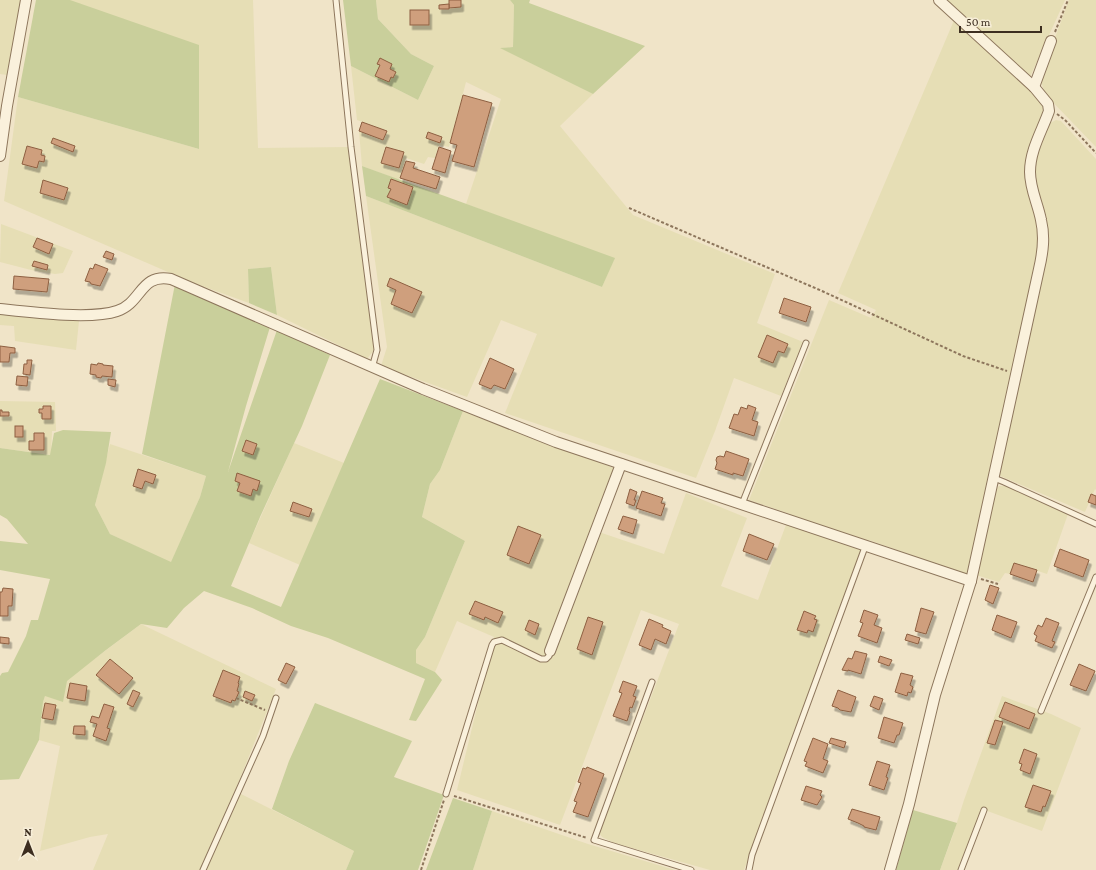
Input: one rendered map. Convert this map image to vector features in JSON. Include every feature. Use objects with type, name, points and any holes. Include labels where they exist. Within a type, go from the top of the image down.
[{"type":"street","points":[[0,156],[7,106],[26,0]]},
{"type":"street","points":[[890,870],[907,811],[935,695],[971,579],[1044,242],[1041,219],[1030,178],[1030,161],[1049,111],[1048,104],[1043,96],[1034,87],[939,0]]},
{"type":"street","points":[[1034,87],[1051,41]]},
{"type":"street","points":[[0,309],[68,314],[109,313],[121,310],[129,304],[152,279],[166,278],[176,281],[372,368],[527,431],[865,547],[971,579]]},
{"type":"street","points":[[550,651],[621,464]]},
{"type":"lane","points":[[336,0],[350,147],[377,350],[372,368]]},
{"type":"lane","points":[[742,504],[806,343]]},
{"type":"lane","points":[[994,478],[1096,524]]},
{"type":"lane","points":[[749,870],[757,840],[865,547]]},
{"type":"lane","points":[[1041,711],[1096,577]]},
{"type":"lane","points":[[446,794],[494,642],[502,640],[541,659],[546,659],[549,656],[550,651]]},
{"type":"lane","points":[[652,682],[594,840],[691,870]]},
{"type":"lane","points":[[202,870],[235,800],[272,713],[276,698]]},
{"type":"lane","points":[[961,870],[984,810]]},
{"type":"path","points":[[1051,41],[1068,0]]},
{"type":"path","points":[[1049,111],[1064,120],[1096,153]]},
{"type":"path","points":[[629,208],[822,291],[963,356],[1016,374]]},
{"type":"path","points":[[971,579],[998,584]]},
{"type":"path","points":[[236,698],[272,713]]},
{"type":"path","points":[[421,870],[446,794],[594,840]]},
{"type":"shaded area","points":[[0,0],[22,0],[7,75],[0,74]]},
{"type":"shaded area","points":[[70,0],[253,0],[258,148],[349,147],[374,350],[367,359],[277,315],[271,267],[248,269],[249,303],[191,282],[4,201],[18,97],[199,149]]},
{"type":"shaded area","points":[[376,0],[510,0],[514,5],[513,47],[501,48],[593,94],[560,126],[633,215],[775,274],[757,323],[803,342],[781,396],[734,378],[696,478],[505,413],[537,334],[501,320],[467,397],[381,366],[387,347],[366,196],[602,287],[614,259],[466,204],[501,99],[466,82],[449,147],[439,145],[435,158],[428,157],[424,164],[406,158],[399,180],[362,166],[359,131],[383,140],[386,131],[357,120],[351,66],[418,100],[434,66],[411,54],[378,19]]},
{"type":"shaded area","points":[[947,0],[1065,0],[1030,77]]},
{"type":"shaded area","points":[[1069,0],[1096,0],[1096,147],[1045,94],[1040,78]]},
{"type":"shaded area","points":[[955,18],[1035,92],[1043,104],[1044,109],[1026,159],[1025,175],[1037,222],[1038,256],[967,575],[869,540],[744,870],[710,870],[614,843],[602,837],[599,833],[679,624],[641,610],[560,825],[457,790],[494,637],[457,621],[435,672],[416,663],[416,650],[425,637],[465,541],[422,517],[430,484],[440,470],[463,411],[614,468],[593,530],[664,554],[686,493],[747,518],[721,586],[758,600],[790,514],[749,500],[829,300],[871,318],[876,310],[838,293]]},
{"type":"shaded area","points":[[1056,120],[1061,121],[1096,159],[1096,490],[1095,489],[1085,512],[998,475],[1045,264],[1048,244],[1047,228],[1034,174],[1035,159],[1044,133],[1050,123]]},
{"type":"shaded area","points":[[1,224],[73,251],[63,273],[55,274],[31,270],[0,262]]},
{"type":"shaded area","points":[[0,313],[79,321],[76,350],[15,341],[14,326],[0,325]]},
{"type":"shaded area","points":[[0,401],[55,402],[56,431],[52,431],[51,455],[0,448]]},
{"type":"shaded area","points":[[294,443],[344,463],[300,565],[249,543]]},
{"type":"shaded area","points":[[110,444],[206,476],[200,497],[171,563],[110,534],[95,505]]},
{"type":"shaded area","points":[[999,486],[1005,486],[1023,493],[1068,514],[1047,574],[1014,563],[1010,574],[1005,573],[999,582],[976,575],[995,490]]},
{"type":"shaded area","points":[[141,624],[276,689],[235,791],[354,851],[346,870],[93,870],[108,834],[90,837],[40,851],[60,746],[39,740],[45,696]]},
{"type":"shaded area","points":[[1002,696],[1051,714],[1081,728],[1042,831],[982,809],[958,870],[940,870],[964,800]]},
{"type":"shaded area","points":[[492,811],[588,844],[675,870],[473,870]]},
{"type":"green space","points":[[36,0],[70,0],[199,45],[199,149],[18,97]]},
{"type":"green space","points":[[343,0],[376,0],[378,19],[411,54],[434,66],[418,100],[351,66]]},
{"type":"green space","points":[[510,0],[530,0],[529,3],[645,46],[593,94],[500,48],[513,47],[514,5]]},
{"type":"green space","points":[[362,166],[615,258],[602,287],[366,196]]},
{"type":"green space","points":[[271,267],[277,315],[249,303],[248,269]]},
{"type":"green space","points":[[175,284],[270,327],[228,472],[277,330],[330,355],[302,426],[260,517],[231,586],[281,607],[380,379],[463,411],[440,470],[430,484],[422,517],[465,541],[425,637],[416,650],[416,663],[435,672],[442,680],[416,721],[409,720],[425,679],[328,638],[291,626],[252,608],[204,591],[184,608],[167,628],[141,624],[106,650],[67,681],[63,702],[45,696],[39,740],[19,779],[0,780],[0,676],[2,673],[8,672],[26,636],[31,620],[38,620],[50,579],[0,570],[0,541],[28,544],[7,519],[0,515],[0,448],[50,455],[54,433],[63,430],[111,432],[106,463],[95,505],[110,534],[171,562],[200,497],[206,476],[142,454]]},
{"type":"green space","points":[[315,703],[412,741],[394,777],[444,795],[418,870],[346,870],[354,851],[272,809],[289,761]]},
{"type":"green space","points":[[453,798],[492,811],[473,870],[426,870]]},
{"type":"green space","points":[[913,810],[957,823],[940,870],[896,870]]},
{"type":"building","points":[[449,0],[461,0],[461,7],[449,8]]},
{"type":"building","points":[[449,4],[449,9],[439,9],[439,5]]},
{"type":"building","points":[[410,10],[429,10],[429,25],[410,25]]},
{"type":"building","points":[[380,58],[392,64],[390,69],[396,72],[393,78],[391,77],[389,82],[375,76],[380,65],[377,64]]},
{"type":"building","points":[[463,95],[492,103],[474,167],[452,161],[457,145],[450,143]]},
{"type":"building","points":[[362,122],[387,131],[383,140],[359,131]]},
{"type":"building","points":[[428,132],[442,137],[440,143],[426,138]]},
{"type":"building","points":[[53,138],[75,146],[73,152],[51,143]]},
{"type":"building","points":[[27,146],[42,150],[41,155],[45,156],[44,162],[39,161],[37,168],[22,164]]},
{"type":"building","points":[[386,147],[404,152],[399,168],[381,163]]},
{"type":"building","points":[[439,147],[451,151],[445,173],[432,169]]},
{"type":"building","points":[[406,161],[415,163],[413,168],[440,177],[436,189],[400,178]]},
{"type":"building","points":[[391,179],[413,187],[407,205],[387,197],[391,189],[388,188]]},
{"type":"building","points":[[43,180],[68,188],[64,200],[40,193]]},
{"type":"building","points":[[37,238],[53,244],[49,254],[33,247]]},
{"type":"building","points":[[106,251],[114,254],[112,260],[103,257]]},
{"type":"building","points":[[34,261],[48,265],[47,270],[32,266]]},
{"type":"building","points":[[95,264],[108,269],[100,286],[85,281],[90,268],[93,269]]},
{"type":"building","points":[[14,276],[49,279],[47,292],[13,289]]},
{"type":"building","points":[[390,278],[422,292],[412,313],[391,304],[396,290],[387,286]]},
{"type":"building","points":[[784,298],[811,307],[806,322],[779,313]]},
{"type":"building","points":[[767,335],[788,344],[784,353],[778,351],[773,363],[758,357]]},
{"type":"building","points":[[0,346],[15,348],[15,353],[10,353],[9,362],[0,362]]},
{"type":"building","points":[[490,358],[514,369],[505,389],[494,385],[491,389],[479,384]]},
{"type":"building","points":[[27,360],[32,360],[30,375],[23,374],[24,364],[27,364]]},
{"type":"building","points":[[98,363],[113,366],[112,377],[102,376],[101,378],[90,374],[91,364],[97,365]]},
{"type":"building","points":[[17,376],[28,377],[27,386],[16,385]]},
{"type":"building","points":[[108,379],[116,380],[115,387],[108,385]]},
{"type":"building","points":[[748,405],[756,408],[752,420],[758,422],[754,436],[729,428],[734,414],[738,415],[741,407],[747,409]]},
{"type":"building","points":[[43,406],[51,406],[51,419],[42,419],[42,413],[39,413],[39,409],[43,409]]},
{"type":"building","points":[[0,410],[2,410],[2,412],[9,412],[9,416],[0,416]]},
{"type":"building","points":[[15,426],[23,426],[23,437],[15,437]]},
{"type":"building","points":[[34,433],[44,433],[44,450],[29,450],[29,441],[34,441]]},
{"type":"building","points":[[246,440],[257,444],[253,455],[242,451]]},
{"type":"building","points":[[726,451],[749,459],[743,476],[733,473],[733,475],[715,469],[717,457],[724,457]]},
{"type":"building","points":[[138,469],[156,475],[153,484],[145,481],[142,489],[133,486]]},
{"type":"building","points":[[237,473],[260,481],[257,491],[253,489],[251,496],[237,491],[240,483],[235,481]]},
{"type":"building","points":[[630,489],[637,492],[634,500],[636,500],[634,506],[626,503]]},
{"type":"building","points":[[642,491],[663,498],[661,503],[665,504],[661,516],[636,508]]},
{"type":"building","points":[[1091,494],[1096,496],[1096,505],[1088,502]]},
{"type":"building","points":[[293,502],[312,509],[309,517],[290,511]]},
{"type":"building","points":[[623,516],[637,520],[633,534],[618,529]]},
{"type":"building","points":[[518,526],[541,535],[529,564],[507,555]]},
{"type":"building","points":[[749,534],[774,544],[767,560],[743,551]]},
{"type":"building","points":[[1060,549],[1089,560],[1083,577],[1054,566]]},
{"type":"building","points":[[1014,563],[1037,570],[1033,582],[1010,574]]},
{"type":"building","points":[[990,585],[999,588],[993,604],[985,600]]},
{"type":"building","points":[[3,588],[13,589],[12,606],[8,606],[8,616],[0,616],[0,592],[2,592]]},
{"type":"building","points":[[475,601],[503,612],[498,623],[485,617],[484,620],[469,614]]},
{"type":"building","points":[[921,608],[934,612],[926,634],[915,631]]},
{"type":"building","points":[[864,610],[878,615],[874,625],[882,628],[877,643],[858,636],[863,623],[860,622]]},
{"type":"building","points":[[804,611],[816,616],[814,619],[817,620],[813,632],[808,630],[807,633],[797,630]]},
{"type":"building","points":[[997,615],[1017,622],[1011,638],[992,630]]},
{"type":"building","points":[[588,617],[603,622],[592,655],[577,649]]},
{"type":"building","points":[[1046,618],[1059,623],[1052,641],[1055,642],[1052,648],[1035,641],[1037,636],[1034,634],[1038,625],[1042,627]]},
{"type":"building","points":[[649,619],[663,625],[662,627],[671,631],[666,644],[655,639],[651,650],[639,645]]},
{"type":"building","points":[[529,620],[539,624],[535,635],[525,630]]},
{"type":"building","points":[[907,634],[920,638],[918,644],[905,640]]},
{"type":"building","points":[[0,637],[9,638],[9,644],[0,643]]},
{"type":"building","points":[[855,651],[867,654],[861,674],[848,670],[842,670],[848,658],[852,659]]},
{"type":"building","points":[[880,656],[892,660],[889,666],[878,662]]},
{"type":"building","points":[[110,659],[133,678],[119,694],[96,675]]},
{"type":"building","points":[[286,663],[295,667],[286,684],[278,680]]},
{"type":"building","points":[[1079,664],[1095,671],[1086,691],[1070,685]]},
{"type":"building","points":[[223,670],[240,677],[237,691],[239,692],[235,701],[232,700],[231,703],[213,696]]},
{"type":"building","points":[[901,673],[913,676],[910,685],[913,687],[911,693],[908,692],[907,696],[895,692]]},
{"type":"building","points":[[623,681],[637,686],[633,696],[636,697],[632,708],[630,707],[627,721],[613,716],[622,693],[619,692]]},
{"type":"building","points":[[70,683],[87,686],[85,701],[67,698]]},
{"type":"building","points":[[133,690],[140,693],[133,707],[127,704]]},
{"type":"building","points":[[838,690],[856,697],[851,712],[840,710],[832,706]]},
{"type":"building","points":[[245,691],[255,695],[252,701],[243,697]]},
{"type":"building","points":[[874,696],[883,699],[879,710],[870,706]]},
{"type":"building","points":[[1005,702],[1035,714],[1029,729],[999,717]]},
{"type":"building","points":[[45,703],[56,705],[53,720],[42,718]]},
{"type":"building","points":[[104,704],[114,707],[107,728],[110,729],[106,741],[93,736],[97,724],[90,722],[92,716],[99,718]]},
{"type":"building","points":[[884,717],[903,723],[899,735],[897,735],[894,743],[878,738]]},
{"type":"building","points":[[995,720],[1003,722],[995,745],[987,743]]},
{"type":"building","points":[[74,726],[85,726],[85,735],[73,734]]},
{"type":"building","points":[[813,738],[828,744],[823,759],[828,761],[823,773],[805,766],[807,762],[804,761]]},
{"type":"building","points":[[831,738],[846,742],[844,748],[829,743]]},
{"type":"building","points":[[1024,749],[1037,754],[1030,774],[1020,770],[1022,764],[1019,763]]},
{"type":"building","points":[[877,761],[890,765],[884,790],[869,785]]},
{"type":"building","points":[[587,767],[604,774],[588,817],[573,812],[577,802],[574,801],[581,783],[578,782],[583,768],[586,769]]},
{"type":"building","points":[[1033,785],[1051,791],[1045,807],[1043,806],[1041,812],[1025,807]]},
{"type":"building","points":[[806,786],[822,791],[820,795],[822,797],[817,805],[801,800]]},
{"type":"building","points":[[852,809],[880,817],[876,830],[864,827],[848,819]]}]
